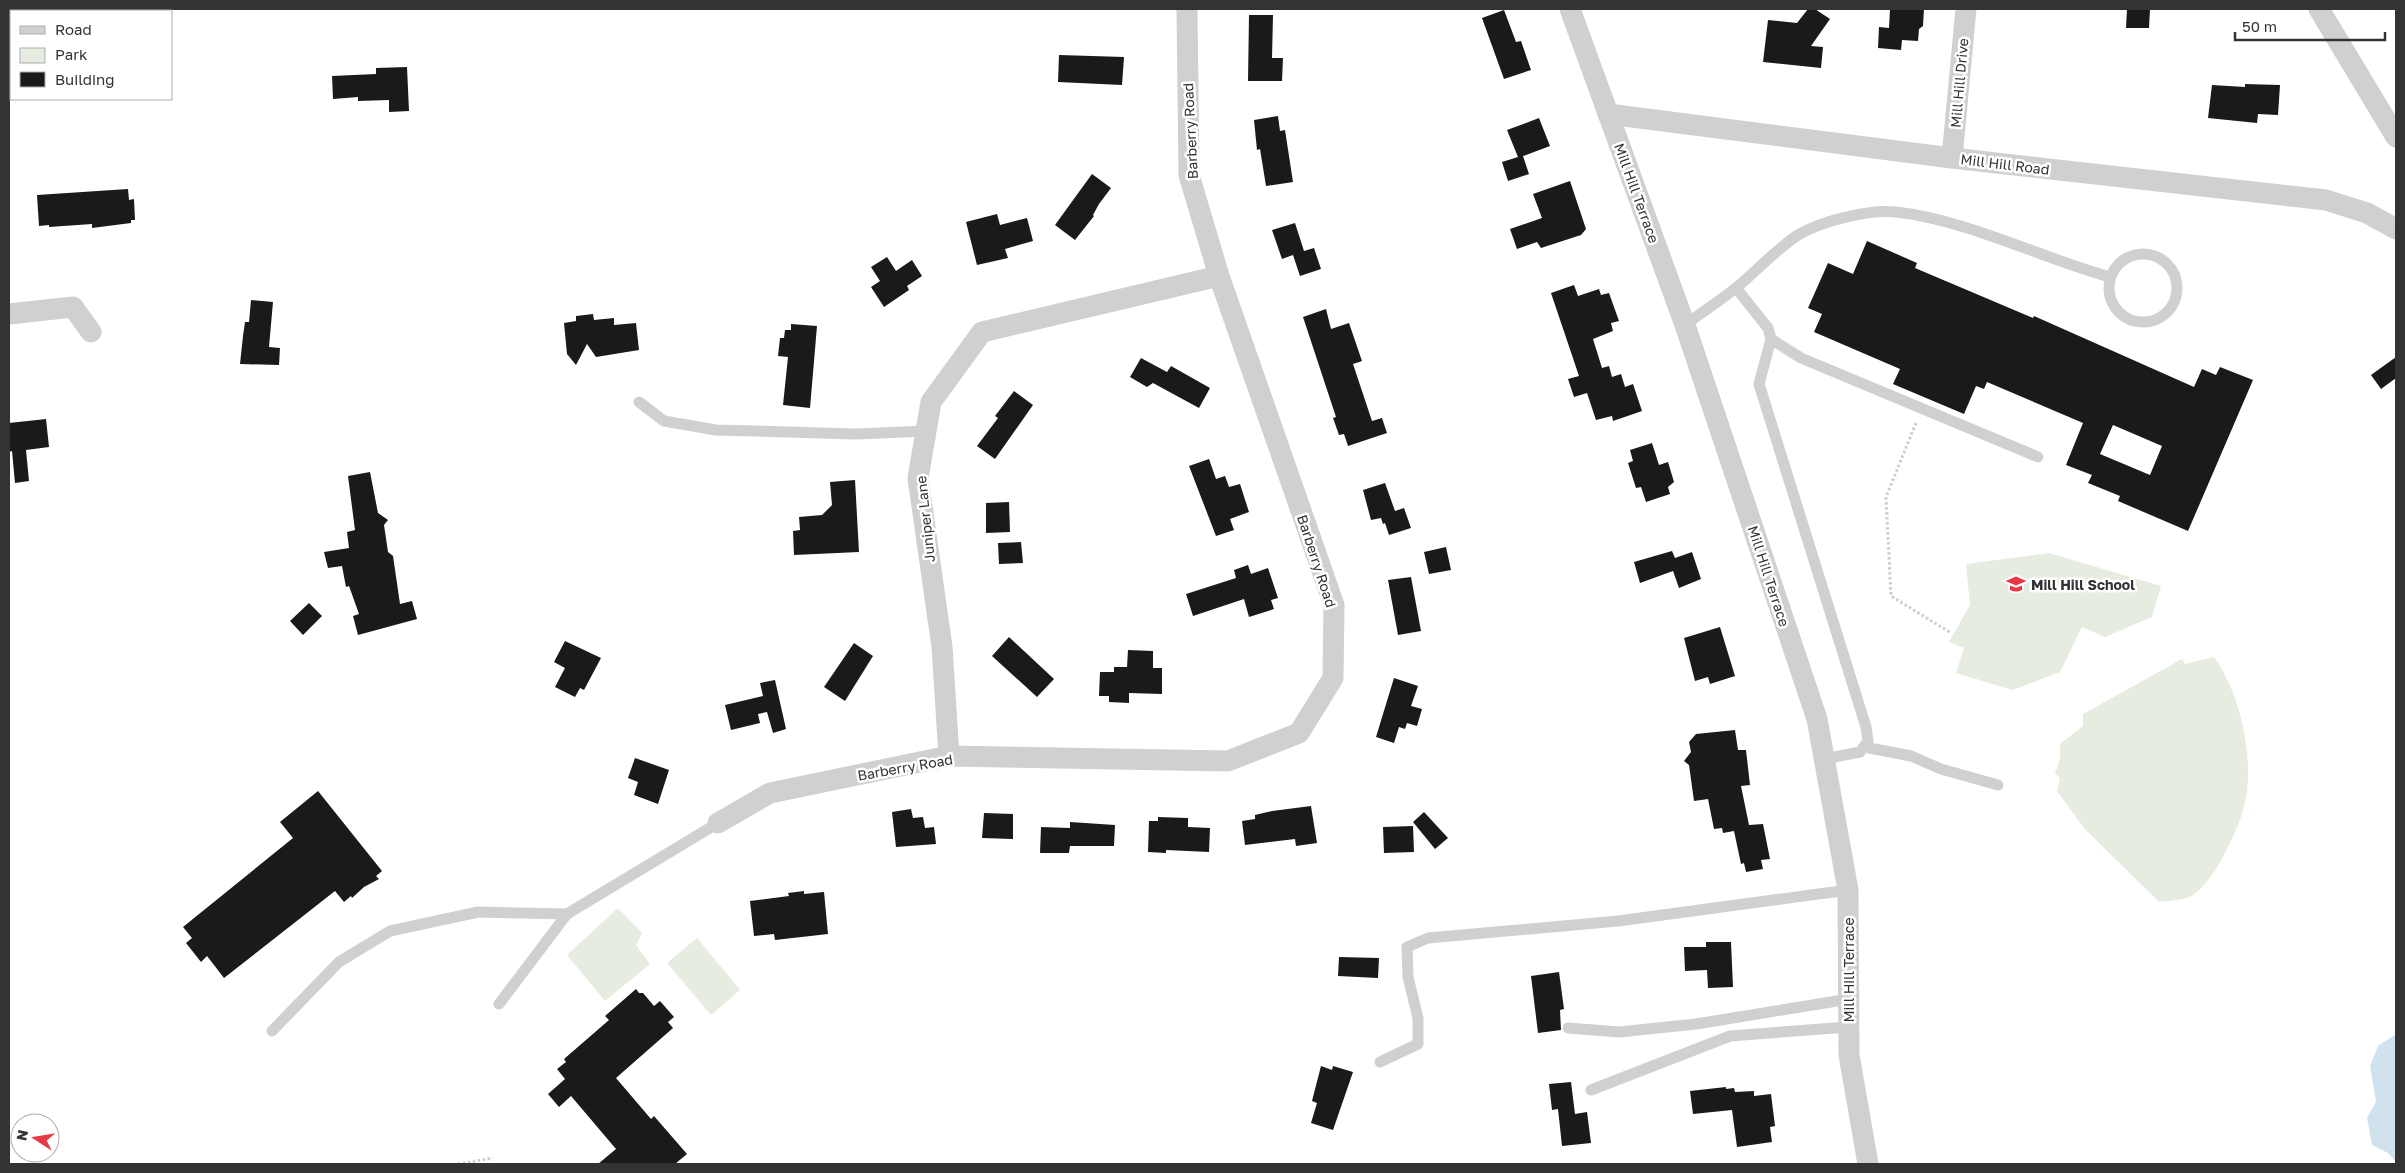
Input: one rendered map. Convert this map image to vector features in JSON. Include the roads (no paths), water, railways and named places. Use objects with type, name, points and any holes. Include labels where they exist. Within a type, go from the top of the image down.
[{"type":"street","name":"Barberry Road","points":[[718,823],[770,793],[949,756],[1228,761],[1300,733],[1333,678],[1334,605],[1219,276],[1189,175],[1187,9]]},
{"type":"street","name":"Mill Hill Terrace","points":[[1570,9],[1685,325],[1817,719],[1848,890],[1849,1055],[1868,1164]]},
{"type":"street","name":"Mill Hill Drive","points":[[1952,158],[1966,9]]},
{"type":"street","points":[[2319,9],[2396,137]]},
{"type":"street","name":"Mill Hill Road","points":[[1608,114],[1952,158],[2326,200],[2367,213],[2396,229]]},
{"type":"street","name":"Juniper Lane","points":[[949,756],[942,647],[918,478],[931,402],[982,332],[1219,276]]},
{"type":"street","points":[[9,314],[73,307],[91,332]]},
{"type":"lane","points":[[1685,325],[1736,288],[1798,235],[1838,218],[1895,211],[1937,220],[1989,236],[2072,267],[2110,277]]},
{"type":"lane","points":[[2141,254],[2154,256],[2166,262],[2174,273],[2178,286],[2176,300],[2169,312],[2158,320],[2145,323],[2132,321],[2120,314],[2112,304],[2108,290],[2110,277],[2117,265],[2128,257],[2141,254]]},
{"type":"lane","points":[[1736,288],[1768,328],[1771,339],[1759,384],[1866,727],[1868,741],[1860,752],[1824,759]]},
{"type":"lane","points":[[1771,339],[1801,358],[2038,457]]},
{"type":"lane","points":[[639,402],[664,421],[716,430],[856,434],[926,431]]},
{"type":"lane","points":[[1864,747],[1911,756],[1941,769],[1998,786]]},
{"type":"lane","points":[[499,1004],[567,914],[718,823]]},
{"type":"lane","points":[[1380,1062],[1418,1044],[1418,1018],[1408,977],[1407,946],[1428,938],[1618,921],[1848,890]]},
{"type":"lane","points":[[272,1031],[339,962],[390,931],[478,912],[567,914]]},
{"type":"lane","points":[[1568,1028],[1619,1032],[1687,1025],[1848,999]]},
{"type":"lane","points":[[1591,1090],[1730,1036],[1848,1027]]},
{"type":"water","points":[[2396,1034],[2396,1162],[2388,1153],[2372,1145],[2367,1118],[2376,1102],[2370,1066],[2378,1046]]},
{"type":"place","name":"Mill Hill School","points":[[2016,584]]}]
